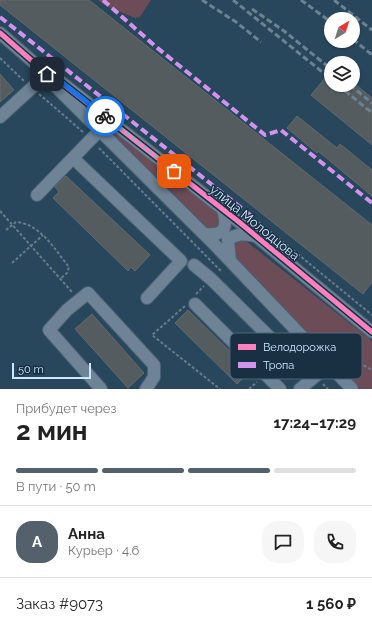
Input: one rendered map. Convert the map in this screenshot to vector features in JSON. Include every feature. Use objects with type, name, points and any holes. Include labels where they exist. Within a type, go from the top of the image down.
[{"type":"street","points":[[0,34],[47,74],[48,78],[230,260],[300,333]]},
{"type":"street","points":[[0,117],[47,74]]},
{"type":"street","name":"улица Молодцова","points":[[47,74],[52,75],[223,210],[372,332]]},
{"type":"street","points":[[37,195],[100,130]]},
{"type":"street","points":[[74,158],[181,262],[147,298]]},
{"type":"street","name":"улица Молодцова","points":[[204,234],[213,235],[221,233],[225,228],[226,220],[223,210]]},
{"type":"street","name":"улица Молодцова","points":[[230,260],[228,240],[232,236],[242,234],[255,236]]},
{"type":"street","points":[[194,266],[211,279],[268,333]]},
{"type":"street","points":[[102,389],[49,330],[67,310],[88,293],[154,365],[154,377],[146,389]]},
{"type":"street","points":[[192,301],[230,339]]},
{"type":"street","points":[[270,379],[280,389]]},
{"type":"street","points":[[300,389],[312,379]]},
{"type":"street","points":[[343,379],[352,389]]},
{"type":"path","points":[[0,58],[91,140],[224,275]]},
{"type":"path","points":[[0,211],[79,300]]},
{"type":"path","points":[[254,218],[372,314]]},
{"type":"path","points":[[6,230],[16,222],[26,223],[42,235],[69,267],[67,273],[60,279]]},
{"type":"path","points":[[12,264],[42,235]]},
{"type":"path","points":[[211,279],[192,301],[152,335],[220,389]]},
{"type":"path","points":[[362,365],[372,370]]},
{"type":"path","points":[[316,379],[328,389]]},
{"type":"shaded area","points":[[98,0],[151,0],[140,17],[135,18],[104,5]]},
{"type":"shaded area","points":[[87,108],[220,215],[221,224],[216,229],[206,229]]},
{"type":"shaded area","points":[[242,239],[246,241],[362,333],[307,333],[232,258],[231,253],[235,241]]},
{"type":"shaded area","points":[[362,333],[372,341],[372,389],[360,389],[351,379],[362,379]]},
{"type":"building","points":[[0,0],[89,0],[372,225],[372,282],[363,294],[0,5]]},
{"type":"building","points":[[0,74],[14,90],[0,102]]},
{"type":"building","points":[[324,79],[324,92],[360,92],[360,88],[372,98],[372,145],[311,95]]},
{"type":"building","points":[[297,116],[337,148],[340,144],[372,170],[372,196],[318,151],[317,153],[287,128]]},
{"type":"building","points":[[66,176],[150,255],[135,271],[131,267],[128,271],[53,198],[59,192],[55,187]]},
{"type":"building","points":[[188,310],[230,351],[230,377],[175,323]]},
{"type":"building","points":[[92,314],[144,373],[128,388],[75,329]]},
{"type":"building","points":[[232,379],[242,379],[237,384]]},
{"type":"railway","points":[[202,0],[236,22],[261,42]]},
{"type":"railway","points":[[233,0],[324,73]]},
{"type":"railway","points":[[301,0],[324,17]]},
{"type":"railway","points":[[334,0],[372,30]]},
{"type":"railway","points":[[252,9],[284,31],[324,63]]},
{"type":"railway","points":[[360,45],[372,55]]},
{"type":"railway","points":[[346,92],[372,113]]},
{"type":"railway","points":[[359,92],[372,103]]},
{"type":"marked path","points":[[103,0],[155,46],[265,135],[281,130],[372,203]]},
{"type":"marked path","points":[[0,17],[254,218]]},
{"type":"cycle path","points":[[0,33],[47,74],[52,75],[239,222],[372,332]]},
{"type":"way so far","points":[[105,116],[174,171]]},
{"type":"route","points":[[47,74],[52,75],[105,116]]}]
